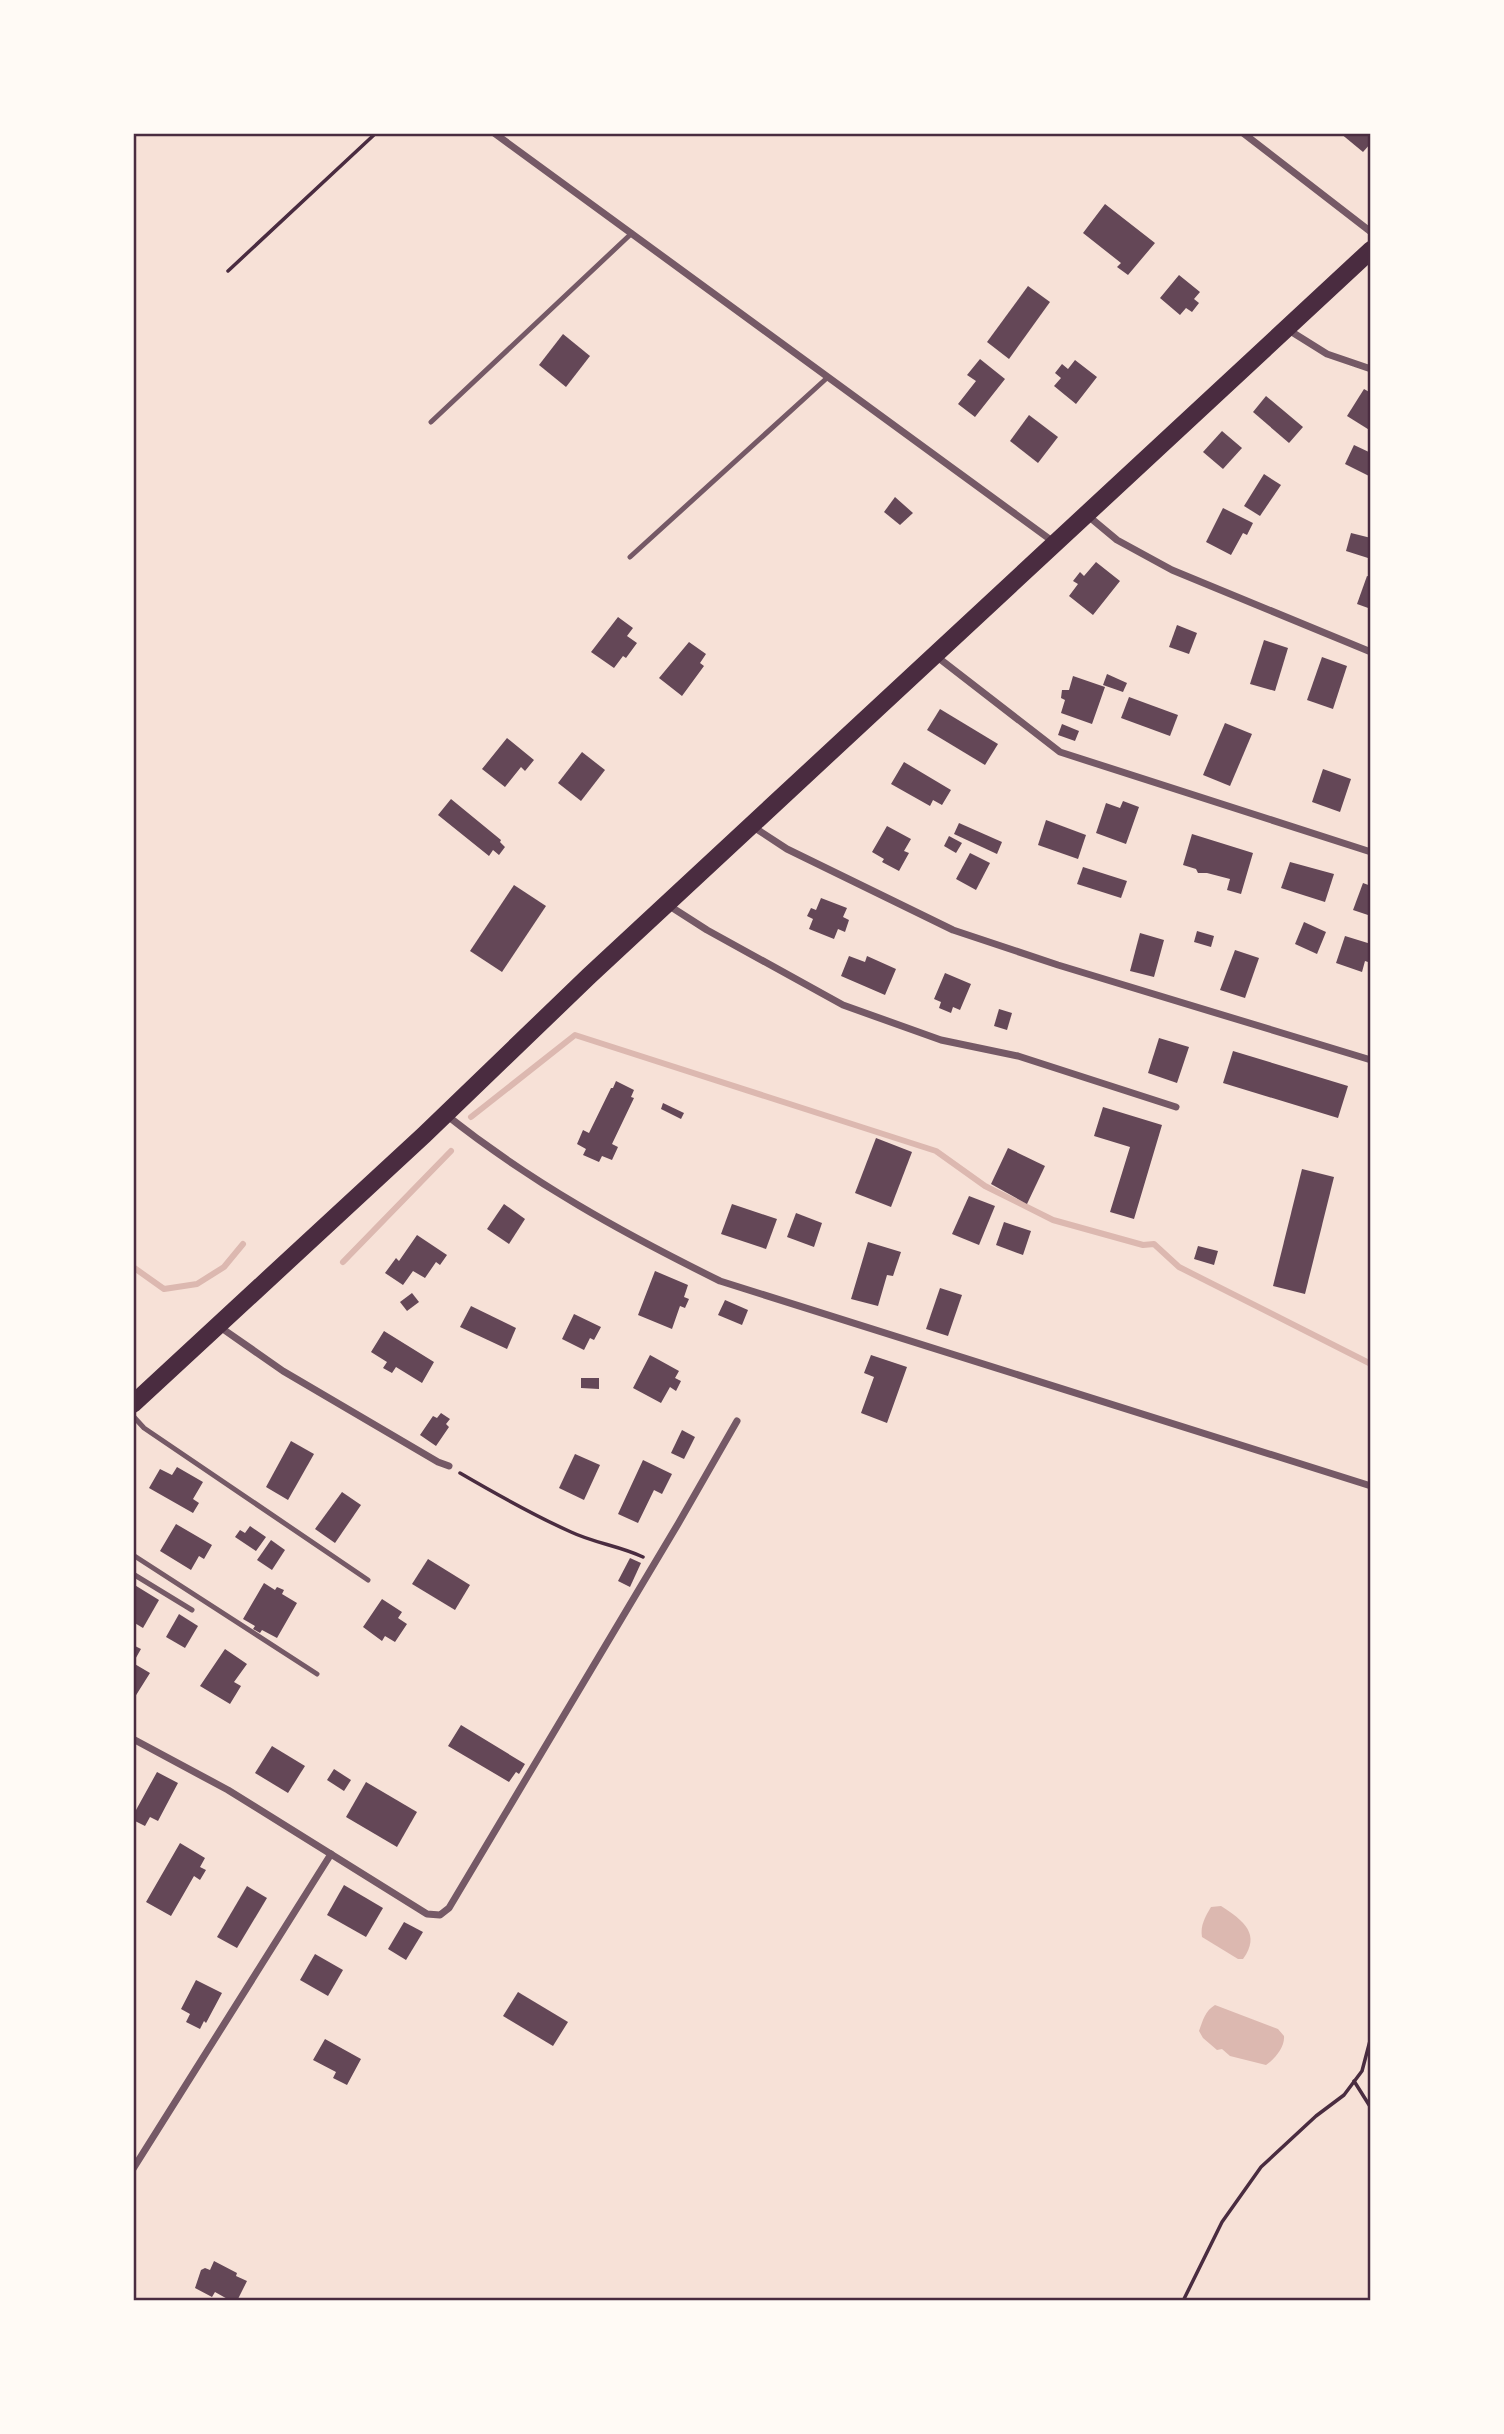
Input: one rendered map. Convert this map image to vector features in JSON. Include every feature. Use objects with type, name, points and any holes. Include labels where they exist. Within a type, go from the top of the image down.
[{"type":"main road","points":[[133,1404],[589,976],[1371,250]]},
{"type":"street","points":[[494,133],[1056,543]]},
{"type":"street","points":[[1243,133],[1371,232]]},
{"type":"street","points":[[1286,329],[1327,354],[1371,369]]},
{"type":"street","points":[[1086,515],[1117,540],[1172,570],[1371,652]]},
{"type":"street","points":[[936,656],[1060,752],[1371,852]]},
{"type":"street","points":[[752,826],[787,849],[953,930],[1058,965],[1371,1060]]},
{"type":"street","points":[[668,905],[842,1006],[941,1040],[1018,1056],[1176,1107]]},
{"type":"street","points":[[444,1114],[543,1185],[625,1233],[720,1281],[1371,1486]]},
{"type":"street","points":[[219,1326],[283,1371],[449,1466]]},
{"type":"street","points":[[133,1739],[228,1790],[427,1914],[440,1915],[449,1908],[737,1421]]},
{"type":"street","points":[[133,2169],[331,1854]]},
{"type":"lane","points":[[431,422],[632,233]]},
{"type":"lane","points":[[630,557],[828,377]]},
{"type":"lane","points":[[133,1416],[144,1428],[368,1580]]},
{"type":"lane","points":[[133,1555],[317,1674]]},
{"type":"lane","points":[[133,1574],[192,1609]]},
{"type":"path","points":[[228,271],[376,133]]},
{"type":"path","points":[[449,1466],[501,1497],[571,1532],[604,1545],[631,1551],[655,1563]]},
{"type":"path","points":[[1182,2301],[1222,2222],[1261,2167],[1316,2116],[1344,2095],[1362,2071],[1371,2037]]},
{"type":"path","points":[[1354,2081],[1371,2108]]},
{"type":"shaded area","points":[[1221,1906],[1243,1923],[1250,1935],[1248,1950],[1243,1959],[1238,1959],[1202,1937],[1202,1925],[1211,1907]]},
{"type":"shaded area","points":[[1215,2005],[1278,2029],[1284,2040],[1276,2056],[1266,2065],[1230,2056],[1222,2049],[1217,2050],[1199,2031],[1207,2013]]},
{"type":"building","points":[[1340,133],[1371,133],[1371,143],[1363,152]]},
{"type":"building","points":[[1105,204],[1155,243],[1128,275],[1117,267],[1121,263],[1083,233]]},
{"type":"building","points":[[1179,275],[1200,292],[1194,299],[1199,303],[1192,312],[1186,308],[1180,315],[1160,298]]},
{"type":"building","points":[[1028,286],[1050,302],[1009,359],[987,342]]},
{"type":"building","points":[[563,334],[590,356],[566,387],[539,365]]},
{"type":"building","points":[[980,359],[1005,379],[975,417],[958,404],[976,381],[967,375]]},
{"type":"building","points":[[1075,360],[1097,377],[1076,404],[1054,386],[1061,378],[1055,373],[1062,364],[1068,369]]},
{"type":"building","points":[[1364,389],[1371,393],[1371,431],[1347,416]]},
{"type":"building","points":[[1266,396],[1303,427],[1289,443],[1253,412]]},
{"type":"building","points":[[1029,415],[1058,437],[1038,463],[1010,441]]},
{"type":"building","points":[[1222,431],[1242,448],[1223,469],[1203,452]]},
{"type":"building","points":[[1354,445],[1371,453],[1371,477],[1345,464]]},
{"type":"building","points":[[1264,474],[1281,485],[1260,516],[1244,506]]},
{"type":"building","points":[[895,497],[913,513],[900,525],[884,512]]},
{"type":"building","points":[[1223,508],[1253,523],[1247,535],[1243,533],[1231,555],[1206,542]]},
{"type":"building","points":[[1351,533],[1371,538],[1368,558],[1346,551]]},
{"type":"building","points":[[1096,562],[1120,581],[1093,615],[1069,596],[1078,584],[1073,581],[1080,572],[1084,576]]},
{"type":"building","points":[[1367,576],[1371,577],[1371,609],[1357,604]]},
{"type":"building","points":[[618,617],[633,628],[627,636],[637,643],[614,668],[591,652]]},
{"type":"building","points":[[1177,625],[1197,633],[1189,654],[1169,647]]},
{"type":"building","points":[[1264,640],[1288,648],[1275,691],[1250,684]]},
{"type":"building","points":[[689,642],[706,654],[700,663],[704,666],[682,696],[659,678]]},
{"type":"building","points":[[1322,657],[1347,666],[1333,709],[1307,700]]},
{"type":"building","points":[[1107,674],[1127,683],[1123,692],[1103,685]]},
{"type":"building","points":[[1073,676],[1105,687],[1092,724],[1061,713],[1065,700],[1061,698],[1062,690],[1069,690]]},
{"type":"building","points":[[1129,697],[1178,715],[1170,736],[1121,718]]},
{"type":"building","points":[[940,709],[998,744],[985,765],[927,730]]},
{"type":"building","points":[[1225,723],[1252,734],[1230,786],[1203,775]]},
{"type":"building","points":[[1062,724],[1079,731],[1075,741],[1058,735]]},
{"type":"building","points":[[507,738],[534,760],[525,771],[521,767],[505,787],[482,769]]},
{"type":"building","points":[[582,752],[605,770],[581,801],[558,783]]},
{"type":"building","points":[[904,762],[951,790],[942,805],[933,800],[930,806],[891,784]]},
{"type":"building","points":[[1323,769],[1351,779],[1340,812],[1312,802]]},
{"type":"building","points":[[451,799],[501,840],[505,847],[499,855],[493,850],[489,856],[438,815]]},
{"type":"building","points":[[1123,801],[1139,807],[1126,844],[1096,833],[1106,803],[1120,808]]},
{"type":"building","points":[[1046,820],[1086,835],[1078,859],[1038,845]]},
{"type":"building","points":[[959,823],[1002,842],[997,854],[954,834]]},
{"type":"building","points":[[887,826],[911,839],[904,851],[909,853],[899,871],[882,862],[884,859],[872,852]]},
{"type":"building","points":[[1192,834],[1253,853],[1241,894],[1227,890],[1230,879],[1198,873],[1196,869],[1183,865]]},
{"type":"building","points":[[949,836],[962,843],[956,853],[944,846]]},
{"type":"building","points":[[970,853],[990,863],[976,890],[956,879]]},
{"type":"building","points":[[1290,862],[1334,874],[1325,902],[1281,888]]},
{"type":"building","points":[[1083,867],[1127,881],[1121,898],[1077,884]]},
{"type":"building","points":[[1363,883],[1371,886],[1371,916],[1353,910]]},
{"type":"building","points":[[514,885],[546,906],[502,972],[470,951]]},
{"type":"building","points":[[821,898],[847,908],[843,917],[849,920],[845,932],[838,929],[834,939],[809,929],[813,919],[807,916],[811,908],[816,910]]},
{"type":"building","points":[[1304,922],[1326,932],[1317,954],[1295,944]]},
{"type":"building","points":[[1197,931],[1214,936],[1211,947],[1194,942]]},
{"type":"building","points":[[1140,933],[1164,940],[1154,977],[1130,971]]},
{"type":"building","points":[[1345,936],[1371,944],[1371,963],[1365,961],[1362,972],[1336,963]]},
{"type":"building","points":[[1235,950],[1259,958],[1245,998],[1220,990]]},
{"type":"building","points":[[849,956],[865,962],[867,956],[896,969],[885,995],[841,976]]},
{"type":"building","points":[[945,973],[971,984],[960,1010],[953,1007],[951,1013],[939,1008],[941,1002],[934,999]]},
{"type":"building","points":[[999,1009],[1012,1013],[1007,1030],[994,1026]]},
{"type":"building","points":[[1159,1038],[1189,1047],[1177,1083],[1148,1073]]},
{"type":"building","points":[[1233,1051],[1348,1086],[1338,1118],[1223,1083]]},
{"type":"building","points":[[616,1081],[634,1090],[631,1097],[634,1098],[612,1144],[618,1147],[612,1160],[602,1156],[599,1162],[583,1155],[586,1149],[577,1144],[583,1130],[589,1133]]},
{"type":"building","points":[[663,1103],[684,1113],[681,1119],[661,1109]]},
{"type":"building","points":[[1103,1107],[1162,1125],[1134,1219],[1110,1212],[1130,1147],[1094,1136]]},
{"type":"building","points":[[876,1138],[912,1152],[891,1207],[855,1193]]},
{"type":"building","points":[[1008,1148],[1045,1166],[1027,1204],[991,1184]]},
{"type":"building","points":[[1302,1169],[1334,1177],[1305,1294],[1273,1286]]},
{"type":"building","points":[[969,1196],[995,1206],[979,1245],[952,1234]]},
{"type":"building","points":[[504,1204],[525,1219],[509,1244],[487,1229]]},
{"type":"building","points":[[732,1204],[777,1219],[766,1249],[721,1234]]},
{"type":"building","points":[[796,1213],[822,1223],[814,1247],[787,1237]]},
{"type":"building","points":[[1004,1222],[1031,1231],[1023,1255],[996,1245]]},
{"type":"building","points":[[417,1235],[447,1255],[440,1265],[436,1262],[425,1278],[413,1271],[403,1285],[385,1273],[396,1258],[399,1261]]},
{"type":"building","points":[[868,1242],[901,1252],[893,1276],[887,1275],[878,1306],[851,1299]]},
{"type":"building","points":[[1198,1246],[1218,1251],[1214,1265],[1194,1259]]},
{"type":"building","points":[[655,1271],[688,1285],[684,1297],[689,1299],[685,1308],[680,1306],[672,1329],[638,1315]]},
{"type":"building","points":[[940,1288],[962,1295],[948,1336],[926,1329]]},
{"type":"building","points":[[412,1293],[419,1302],[407,1311],[400,1302]]},
{"type":"building","points":[[725,1300],[748,1310],[742,1325],[718,1315]]},
{"type":"building","points":[[471,1306],[516,1328],[507,1349],[460,1327]]},
{"type":"building","points":[[574,1314],[601,1327],[594,1340],[590,1338],[584,1350],[562,1339]]},
{"type":"building","points":[[384,1331],[434,1362],[422,1383],[396,1367],[392,1373],[383,1368],[387,1362],[371,1352]]},
{"type":"building","points":[[650,1355],[679,1371],[675,1378],[681,1381],[676,1391],[670,1387],[661,1403],[633,1388]]},
{"type":"building","points":[[871,1355],[907,1367],[887,1423],[861,1413],[874,1377],[864,1373]]},
{"type":"building","points":[[581,1378],[599,1378],[599,1389],[581,1388]]},
{"type":"building","points":[[441,1413],[450,1419],[446,1424],[449,1427],[436,1446],[420,1435],[433,1416],[437,1418]]},
{"type":"building","points":[[682,1430],[695,1437],[684,1459],[671,1453]]},
{"type":"building","points":[[291,1441],[314,1454],[288,1500],[266,1487]]},
{"type":"building","points":[[575,1454],[600,1465],[584,1500],[559,1488]]},
{"type":"building","points":[[643,1460],[672,1474],[662,1494],[654,1490],[638,1523],[618,1514]]},
{"type":"building","points":[[177,1467],[203,1482],[193,1499],[199,1503],[193,1513],[149,1488],[160,1469],[172,1475]]},
{"type":"building","points":[[342,1492],[361,1505],[335,1543],[315,1529]]},
{"type":"building","points":[[176,1524],[212,1545],[204,1559],[199,1556],[191,1570],[160,1551]]},
{"type":"building","points":[[250,1526],[266,1537],[256,1551],[235,1537],[240,1530],[245,1533]]},
{"type":"building","points":[[271,1540],[285,1550],[272,1570],[257,1560]]},
{"type":"building","points":[[630,1558],[641,1563],[630,1587],[618,1581]]},
{"type":"building","points":[[428,1559],[470,1585],[455,1610],[412,1584]]},
{"type":"building","points":[[264,1583],[275,1590],[277,1587],[284,1590],[282,1594],[297,1603],[277,1638],[262,1630],[260,1633],[253,1629],[255,1626],[243,1619]]},
{"type":"building","points":[[133,1584],[159,1600],[143,1628],[133,1622]]},
{"type":"building","points":[[382,1599],[402,1612],[398,1618],[407,1624],[395,1642],[385,1636],[382,1641],[363,1627]]},
{"type":"building","points":[[179,1614],[198,1626],[185,1648],[166,1637]]},
{"type":"building","points":[[133,1645],[141,1649],[133,1663]]},
{"type":"building","points":[[225,1649],[247,1664],[234,1682],[241,1686],[230,1704],[200,1686]]},
{"type":"building","points":[[133,1663],[150,1673],[133,1700]]},
{"type":"building","points":[[461,1725],[525,1764],[519,1774],[516,1772],[509,1782],[448,1746]]},
{"type":"building","points":[[272,1746],[305,1766],[288,1793],[255,1773]]},
{"type":"building","points":[[334,1769],[351,1780],[344,1791],[327,1780]]},
{"type":"building","points":[[157,1772],[178,1783],[158,1821],[150,1817],[145,1826],[133,1820],[133,1808],[136,1810]]},
{"type":"building","points":[[366,1782],[417,1812],[397,1847],[346,1817]]},
{"type":"building","points":[[180,1843],[205,1858],[200,1867],[206,1870],[200,1880],[194,1876],[171,1916],[146,1902]]},
{"type":"building","points":[[344,1885],[383,1908],[366,1937],[327,1915]]},
{"type":"building","points":[[247,1886],[267,1898],[237,1948],[217,1937]]},
{"type":"building","points":[[404,1922],[423,1932],[406,1960],[388,1949]]},
{"type":"building","points":[[315,1954],[343,1970],[328,1996],[300,1980]]},
{"type":"building","points":[[196,1980],[222,1993],[200,2029],[186,2022],[190,2014],[181,2009]]},
{"type":"building","points":[[518,1992],[568,2022],[553,2046],[503,2016]]},
{"type":"building","points":[[325,2039],[361,2059],[347,2085],[333,2078],[336,2072],[313,2060]]},
{"type":"building","points":[[214,2261],[247,2281],[237,2301],[231,2301],[215,2292],[212,2297],[195,2288],[201,2270],[210,2270]]},
{"type":"waterway","points":[[471,1117],[575,1035],[936,1151],[985,1186],[1053,1220],[1143,1245],[1154,1244],[1179,1267],[1371,1364]]},
{"type":"waterway","points":[[343,1262],[451,1151]]},
{"type":"waterway","points":[[133,1267],[164,1289],[197,1284],[224,1267],[243,1244]]}]
